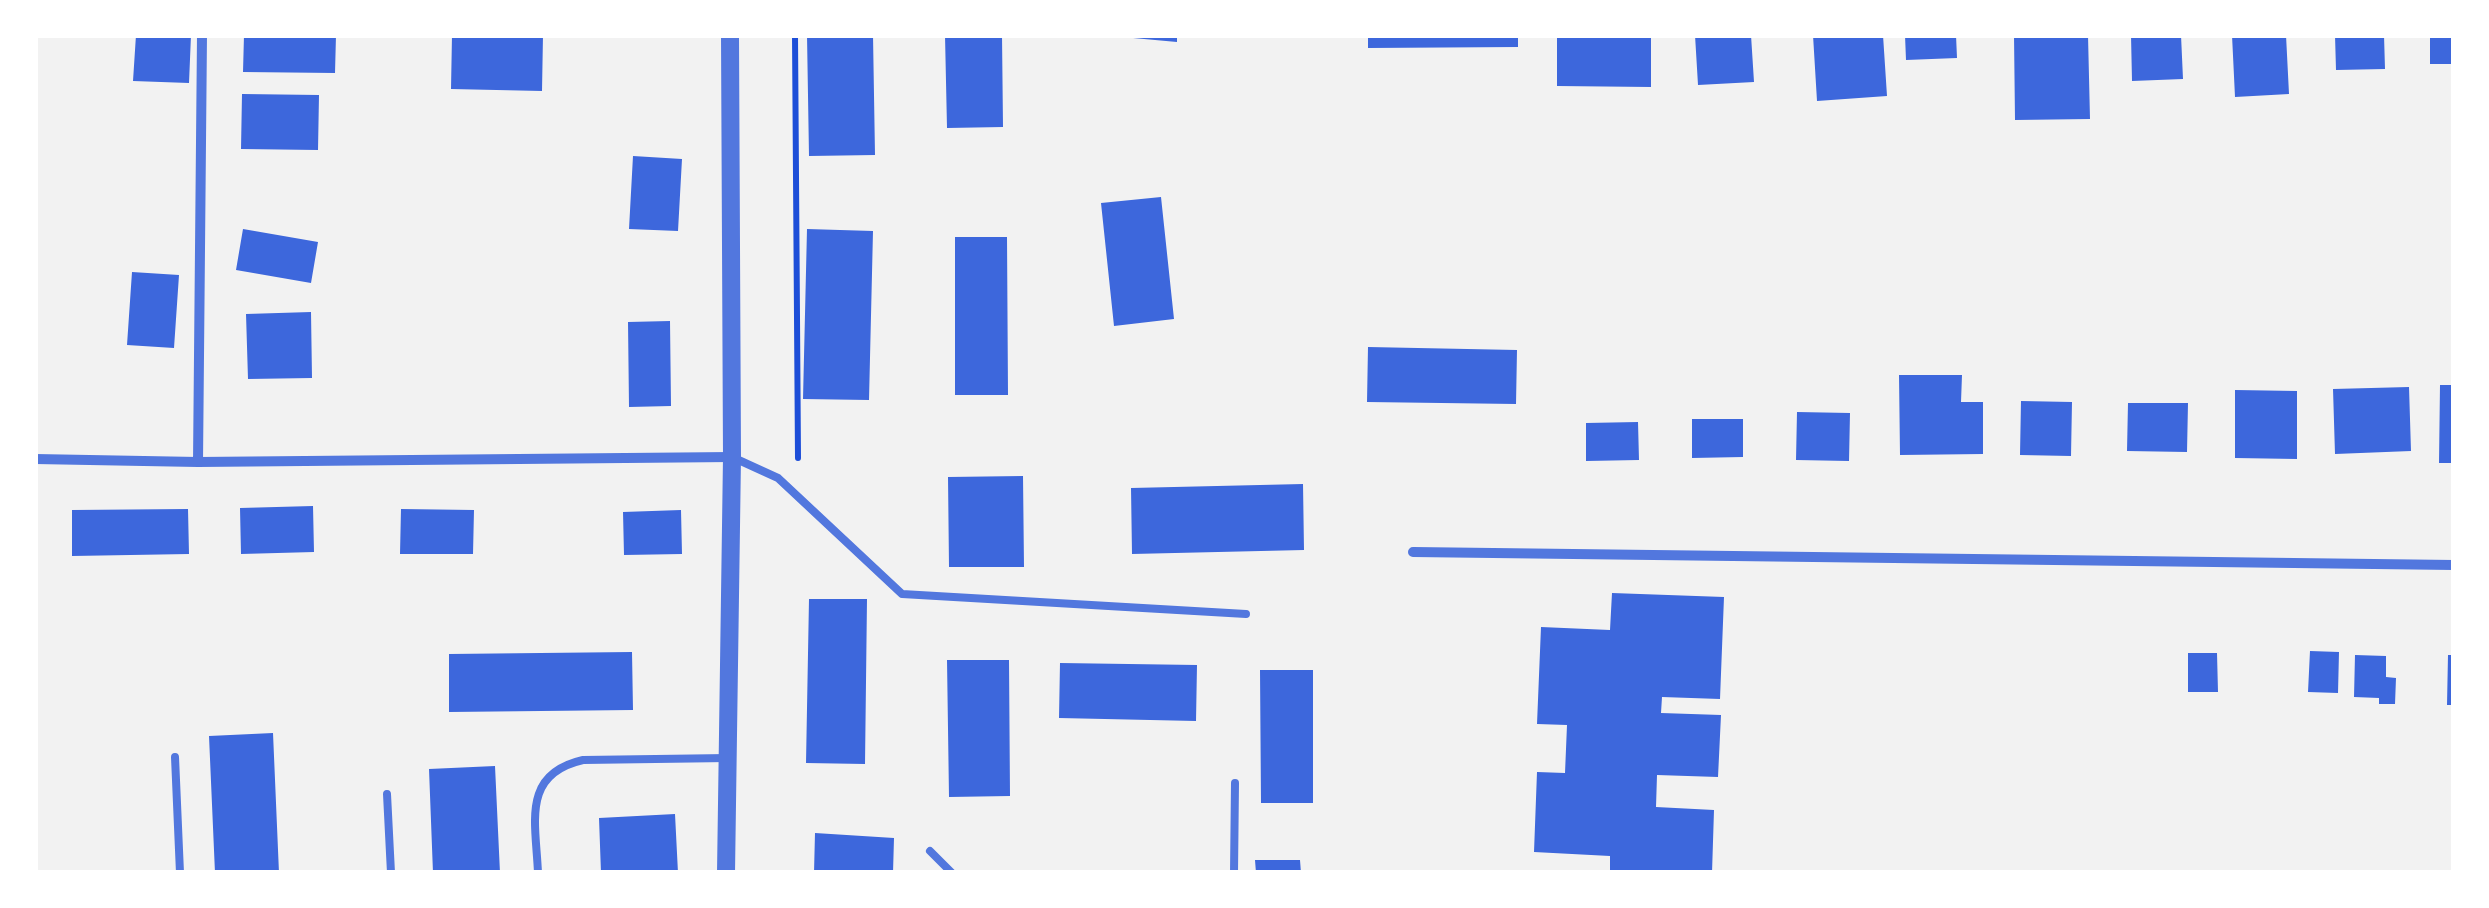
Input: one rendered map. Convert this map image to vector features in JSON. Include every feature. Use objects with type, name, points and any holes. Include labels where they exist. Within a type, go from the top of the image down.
[{"type":"street","points":[[198,462],[202,35]]},
{"type":"street","points":[[726,873],[732,457],[730,35]]},
{"type":"street","points":[[35,459],[198,462],[732,457]]},
{"type":"street","points":[[1413,552],[2454,564]]},
{"type":"lane","points":[[732,457],[778,478],[902,594],[1246,614]]},
{"type":"lane","points":[[175,757],[180,873]]},
{"type":"lane","points":[[538,873],[536,797],[550,773],[563,764],[583,760],[728,758]]},
{"type":"lane","points":[[1234,873],[1235,782]]},
{"type":"lane","points":[[388,794],[391,873]]},
{"type":"lane","points":[[930,851],[952,873]]},
{"type":"path","points":[[795,35],[798,458]]},
{"type":"building","points":[[136,35],[191,35],[189,83],[133,81]]},
{"type":"building","points":[[244,35],[336,35],[335,73],[243,72]]},
{"type":"building","points":[[452,35],[543,35],[542,91],[451,89]]},
{"type":"building","points":[[807,35],[873,35],[875,155],[809,156]]},
{"type":"building","points":[[945,35],[1002,35],[1003,127],[947,128]]},
{"type":"building","points":[[1177,35],[1177,42],[1133,38]]},
{"type":"building","points":[[1368,35],[1518,35],[1518,47],[1368,48]]},
{"type":"building","points":[[1557,35],[1651,35],[1651,87],[1557,86]]},
{"type":"building","points":[[1695,35],[1751,35],[1754,82],[1698,85]]},
{"type":"building","points":[[1813,35],[1883,35],[1887,96],[1817,101]]},
{"type":"building","points":[[1905,35],[1956,35],[1957,58],[1906,60]]},
{"type":"building","points":[[2014,35],[2088,35],[2090,119],[2015,120]]},
{"type":"building","points":[[2131,35],[2181,35],[2183,79],[2132,81]]},
{"type":"building","points":[[2232,35],[2286,35],[2289,94],[2235,97]]},
{"type":"building","points":[[2335,35],[2384,35],[2385,69],[2336,70]]},
{"type":"building","points":[[2430,35],[2454,35],[2454,64],[2430,64]]},
{"type":"building","points":[[242,94],[319,95],[318,150],[241,149]]},
{"type":"building","points":[[633,156],[682,159],[678,231],[629,229]]},
{"type":"building","points":[[1161,197],[1174,319],[1114,326],[1101,203]]},
{"type":"building","points":[[243,229],[318,242],[311,283],[236,270]]},
{"type":"building","points":[[807,229],[873,231],[869,400],[803,399]]},
{"type":"building","points":[[955,237],[1007,237],[1008,395],[955,395]]},
{"type":"building","points":[[132,272],[179,275],[174,348],[127,345]]},
{"type":"building","points":[[311,312],[312,378],[248,379],[246,314]]},
{"type":"building","points":[[670,321],[671,406],[629,407],[628,322]]},
{"type":"building","points":[[1368,347],[1517,350],[1516,404],[1367,402]]},
{"type":"building","points":[[1899,375],[1962,375],[1961,402],[1983,402],[1983,454],[1900,455]]},
{"type":"building","points":[[2440,385],[2454,385],[2454,463],[2439,463]]},
{"type":"building","points":[[2409,387],[2411,451],[2335,454],[2333,389]]},
{"type":"building","points":[[2235,390],[2297,391],[2297,459],[2235,458]]},
{"type":"building","points":[[2021,401],[2072,402],[2071,456],[2020,455]]},
{"type":"building","points":[[2128,403],[2188,403],[2187,452],[2127,451]]},
{"type":"building","points":[[1797,412],[1850,413],[1849,461],[1796,460]]},
{"type":"building","points":[[1692,419],[1743,419],[1743,457],[1692,458]]},
{"type":"building","points":[[1638,422],[1639,460],[1586,461],[1586,423]]},
{"type":"building","points":[[1023,476],[1024,567],[949,567],[948,477]]},
{"type":"building","points":[[1303,484],[1304,550],[1132,554],[1131,488]]},
{"type":"building","points":[[313,506],[314,552],[241,554],[240,508]]},
{"type":"building","points":[[188,509],[189,554],[72,556],[72,510]]},
{"type":"building","points":[[401,509],[474,510],[473,554],[400,554]]},
{"type":"building","points":[[681,510],[682,554],[624,555],[623,512]]},
{"type":"building","points":[[1612,593],[1724,597],[1720,699],[1662,697],[1661,713],[1721,715],[1718,777],[1657,775],[1656,807],[1714,810],[1712,873],[1610,873],[1610,856],[1534,852],[1537,772],[1565,773],[1567,725],[1537,724],[1541,627],[1610,630]]},
{"type":"building","points":[[809,599],[867,599],[865,764],[806,763]]},
{"type":"building","points":[[2310,651],[2339,652],[2338,693],[2308,692]]},
{"type":"building","points":[[632,652],[633,710],[449,712],[449,654]]},
{"type":"building","points":[[2188,653],[2217,653],[2218,692],[2188,692]]},
{"type":"building","points":[[2355,655],[2386,656],[2386,677],[2396,678],[2395,704],[2379,704],[2379,698],[2354,697]]},
{"type":"building","points":[[2448,655],[2454,655],[2454,705],[2447,705]]},
{"type":"building","points":[[947,660],[1009,660],[1010,796],[949,797]]},
{"type":"building","points":[[1060,663],[1197,665],[1196,721],[1059,718]]},
{"type":"building","points":[[1260,670],[1313,670],[1313,803],[1261,803]]},
{"type":"building","points":[[273,733],[279,873],[215,873],[209,736]]},
{"type":"building","points":[[495,766],[500,873],[433,873],[429,769]]},
{"type":"building","points":[[675,814],[678,873],[601,873],[599,818]]},
{"type":"building","points":[[815,833],[894,838],[893,873],[814,873]]},
{"type":"building","points":[[1255,860],[1300,860],[1301,873],[1256,873]]}]
